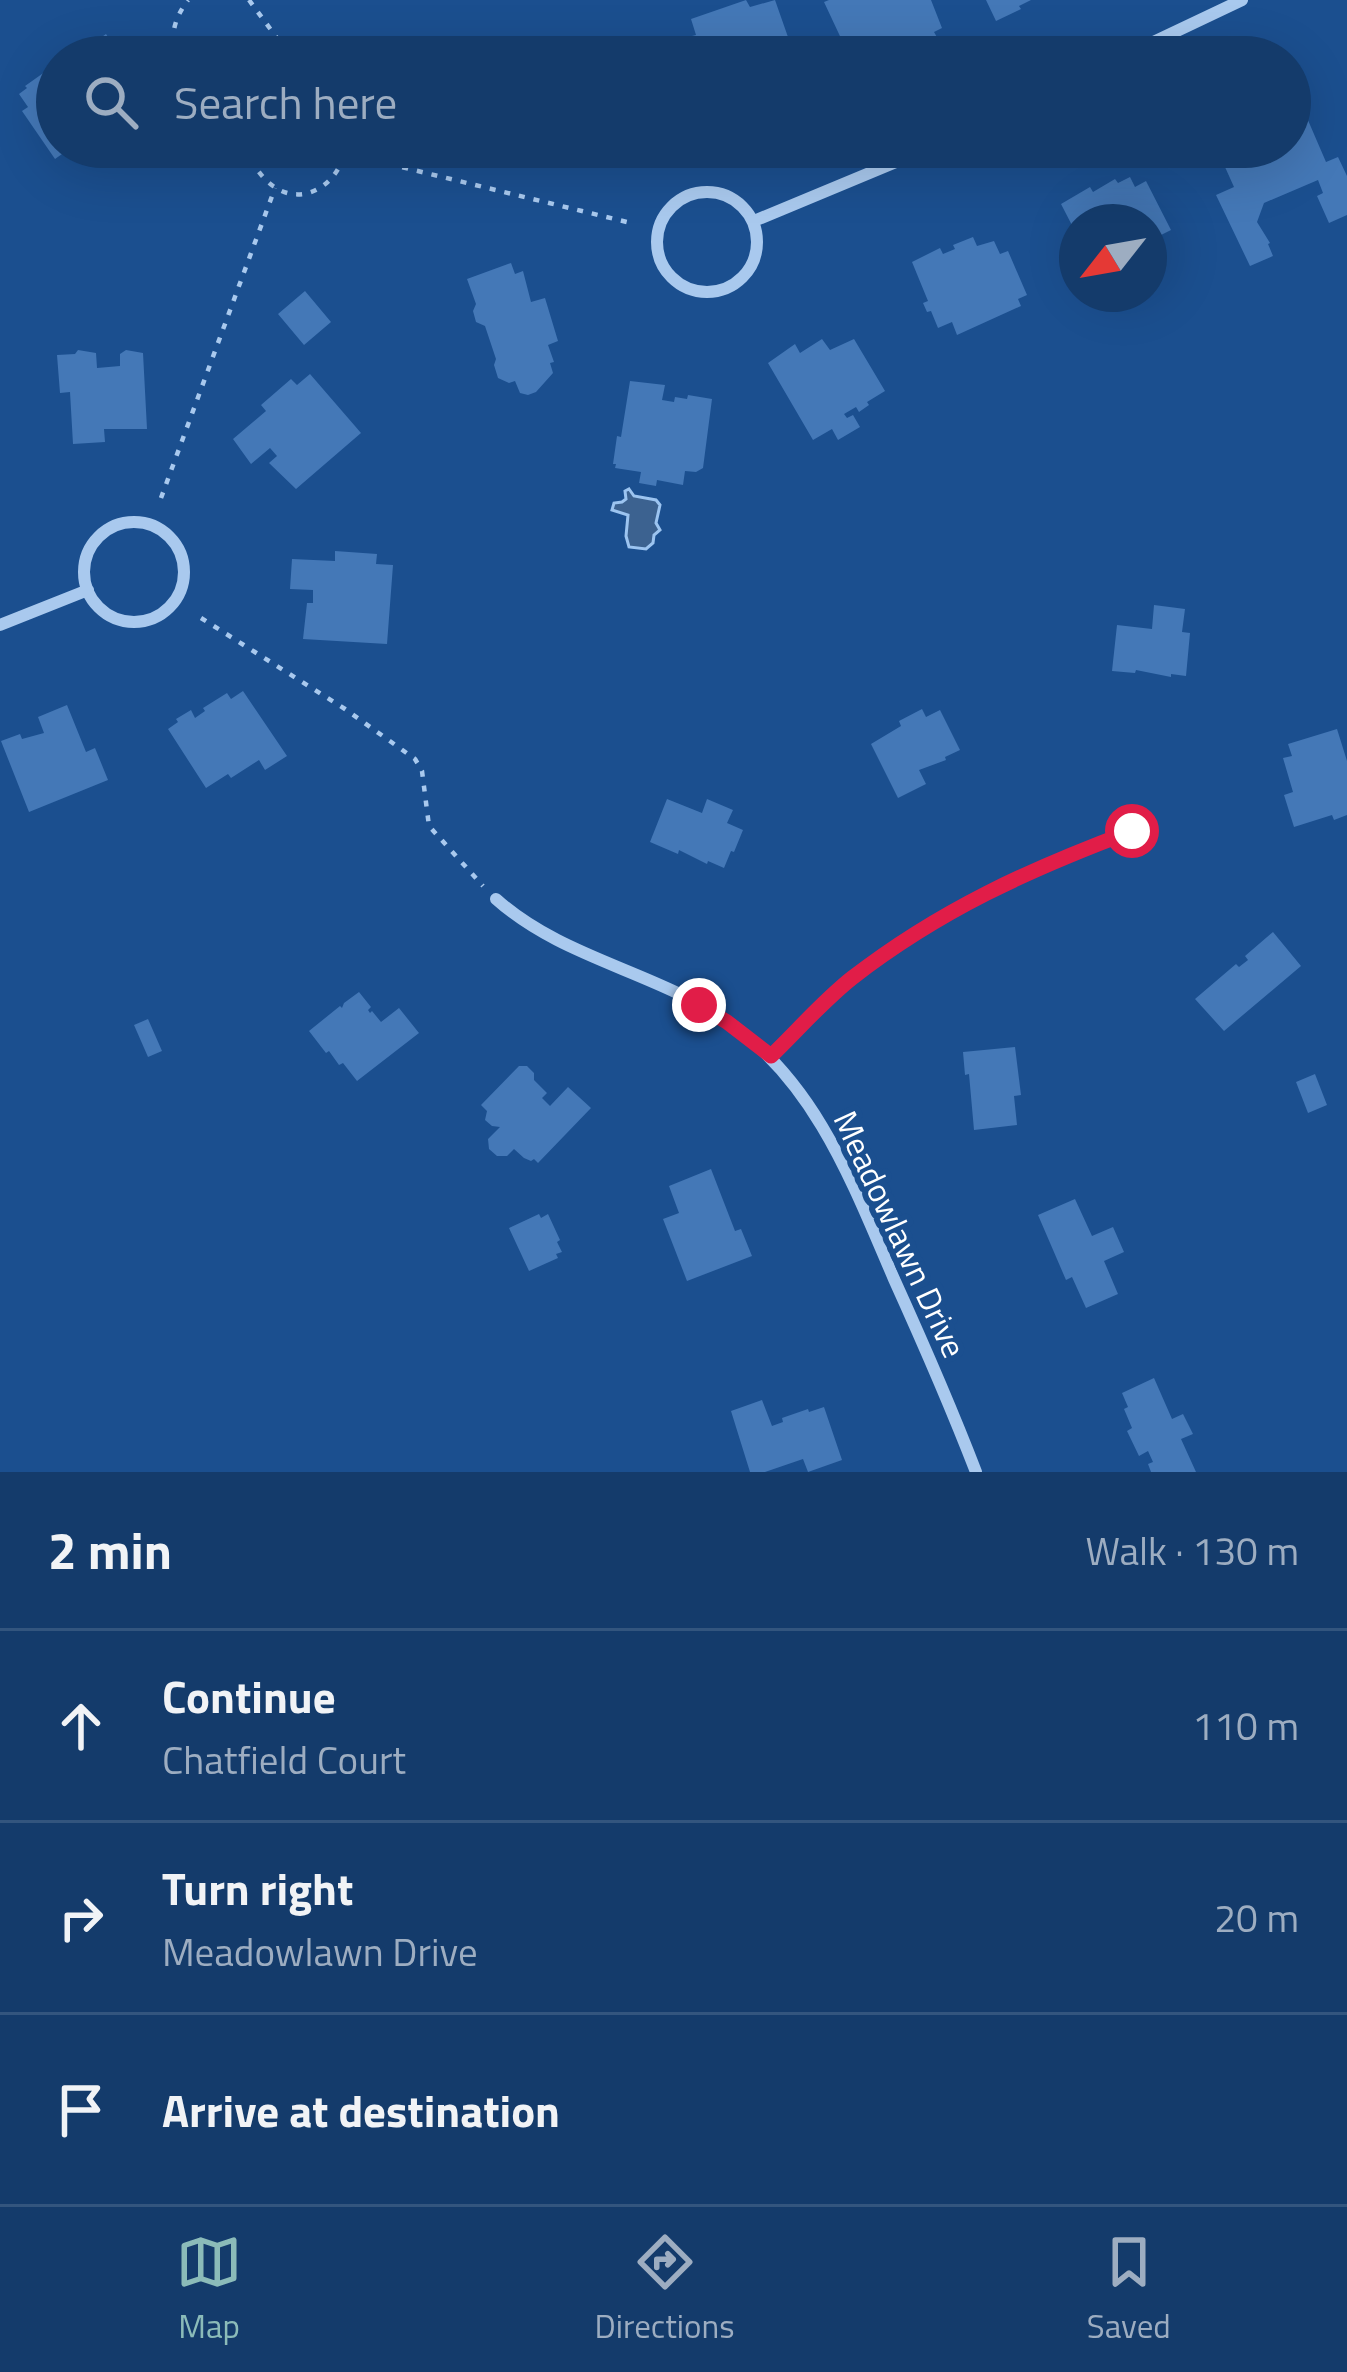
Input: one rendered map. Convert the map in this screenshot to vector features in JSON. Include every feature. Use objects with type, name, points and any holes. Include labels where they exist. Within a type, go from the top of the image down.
[{"type":"street","points":[[1166,36],[1242,0]]},
{"type":"street","points":[[754,221],[881,168]]},
{"type":"street","points":[[718,192],[733,198],[754,221],[757,253],[751,268],[727,289],[693,291],[665,270],[658,254],[661,220],[685,196],[718,192]]},
{"type":"street","points":[[149,524],[174,542],[181,556],[182,587],[175,601],[151,619],[116,619],[101,610],[88,590],[85,563],[90,547],[116,525],[149,524]]},
{"type":"street","points":[[0,625],[88,590]]},
{"type":"street","points":[[771,1056],[848,981],[937,918],[1064,857],[1132,831]]},
{"type":"street","name":"Meadowlawn Drive","points":[[496,898],[544,935],[665,986],[708,1010],[771,1056],[814,1114],[842,1163],[976,1472]]},
{"type":"path","points":[[173,36],[176,18],[188,0]]},
{"type":"path","points":[[249,0],[276,36]]},
{"type":"path","points":[[256,168],[274,188],[298,194],[315,191],[337,168]]},
{"type":"path","points":[[416,168],[631,223]]},
{"type":"path","points":[[161,498],[274,188]]},
{"type":"path","points":[[201,618],[415,759],[422,771],[429,826],[496,898]]},
{"type":"water","points":[[629,489],[634,496],[660,505],[656,523],[660,530],[646,549],[629,547],[628,515],[612,510],[614,503],[626,499]]},
{"type":"building","points":[[746,0],[750,7],[775,0],[788,36],[692,36],[696,35],[691,19]]},
{"type":"building","points":[[931,0],[942,28],[934,32],[936,36],[840,36],[824,2]]},
{"type":"building","points":[[986,0],[1031,0],[996,21]]},
{"type":"building","points":[[36,78],[36,131],[22,111],[28,107],[19,94]]},
{"type":"building","points":[[1311,127],[1326,162],[1338,157],[1347,176],[1347,215],[1329,223],[1317,196],[1323,193],[1318,180],[1264,203],[1257,222],[1273,256],[1250,266],[1216,195],[1234,187],[1225,168],[1311,168]]},
{"type":"building","points":[[1130,177],[1135,187],[1146,181],[1158,204],[1061,204],[1090,187],[1093,192],[1115,179],[1118,183]]},
{"type":"building","points":[[973,237],[977,246],[994,241],[1000,254],[1008,251],[1027,295],[1018,299],[1021,306],[957,335],[952,322],[938,328],[931,311],[927,312],[923,303],[928,301],[912,262],[940,248],[943,254]]},
{"type":"building","points":[[511,263],[515,274],[523,271],[531,302],[545,298],[558,341],[548,345],[553,373],[528,395],[520,393],[515,381],[498,378],[485,326],[476,322],[476,304],[467,279]]},
{"type":"building","points":[[305,291],[331,322],[304,345],[278,314]]},
{"type":"building","points":[[822,339],[830,350],[854,339],[885,391],[859,412],[856,407],[844,414],[847,418],[853,415],[860,427],[838,440],[832,429],[813,440],[768,363],[795,344],[800,353]]},
{"type":"building","points":[[78,350],[96,353],[97,368],[120,366],[120,354],[126,350],[143,353],[147,429],[104,429],[105,442],[73,444],[70,392],[60,393],[57,355]]},
{"type":"building","points":[[310,374],[361,433],[296,489],[269,463],[277,456],[270,448],[251,464],[233,439],[266,411],[261,405],[291,379],[297,385]]},
{"type":"building","points":[[630,381],[665,385],[662,400],[674,402],[675,397],[687,399],[688,395],[712,399],[703,468],[685,471],[683,485],[657,480],[656,486],[639,483],[641,472],[615,468]]},
{"type":"building","points":[[335,551],[377,554],[376,564],[393,565],[387,644],[303,639],[313,590],[290,589],[292,559],[335,561]]},
{"type":"building","points":[[1154,605],[1185,609],[1182,632],[1190,633],[1186,676],[1112,671],[1117,625],[1152,629]]},
{"type":"building","points":[[243,691],[287,756],[265,770],[259,760],[206,788],[168,729],[191,710],[195,718],[227,693],[231,699]]},
{"type":"building","points":[[67,705],[86,752],[95,748],[108,780],[29,812],[1,741],[44,733],[38,717]]},
{"type":"building","points":[[922,709],[926,717],[940,710],[960,750],[919,770],[926,784],[898,798],[871,744]]},
{"type":"building","points":[[1337,729],[1347,761],[1347,815],[1294,827],[1284,795],[1293,792],[1283,758],[1292,756],[1288,744]]},
{"type":"building","points":[[667,799],[702,813],[707,799],[733,810],[727,823],[743,830],[724,868],[650,842]]},
{"type":"building","points":[[1273,932],[1301,966],[1224,1031],[1195,999],[1236,964],[1239,967],[1248,960],[1245,956]]},
{"type":"building","points":[[359,992],[381,1022],[399,1008],[419,1033],[357,1081],[309,1031]]},
{"type":"building","points":[[148,1019],[162,1051],[148,1057],[134,1025]]},
{"type":"building","points":[[1015,1047],[1021,1095],[1014,1096],[1017,1125],[974,1130],[963,1052]]},
{"type":"building","points":[[519,1066],[534,1073],[534,1080],[547,1093],[542,1098],[550,1106],[568,1087],[591,1108],[538,1163],[514,1149],[507,1156],[497,1156],[489,1149],[488,1139],[500,1127],[485,1120],[487,1111],[481,1105]]},
{"type":"building","points":[[1315,1074],[1327,1105],[1308,1113],[1296,1082]]},
{"type":"building","points":[[711,1169],[735,1231],[741,1229],[752,1256],[687,1281],[663,1219],[679,1213],[669,1186]]},
{"type":"building","points":[[1075,1199],[1092,1236],[1113,1227],[1124,1252],[1104,1261],[1118,1294],[1086,1308],[1072,1277],[1066,1280],[1038,1215]]},
{"type":"building","points":[[539,1214],[541,1218],[548,1214],[562,1252],[529,1271],[509,1228]]},
{"type":"building","points":[[1154,1378],[1172,1419],[1183,1414],[1193,1434],[1181,1439],[1196,1472],[1151,1472],[1148,1451],[1139,1456],[1127,1431],[1132,1428],[1122,1393]]},
{"type":"building","points":[[762,1400],[772,1426],[783,1422],[782,1418],[824,1407],[842,1460],[808,1472],[803,1459],[750,1472],[731,1411]]},
{"type":"route","points":[[699,1005],[771,1056],[848,981],[937,918],[1064,857],[1132,831]]}]
